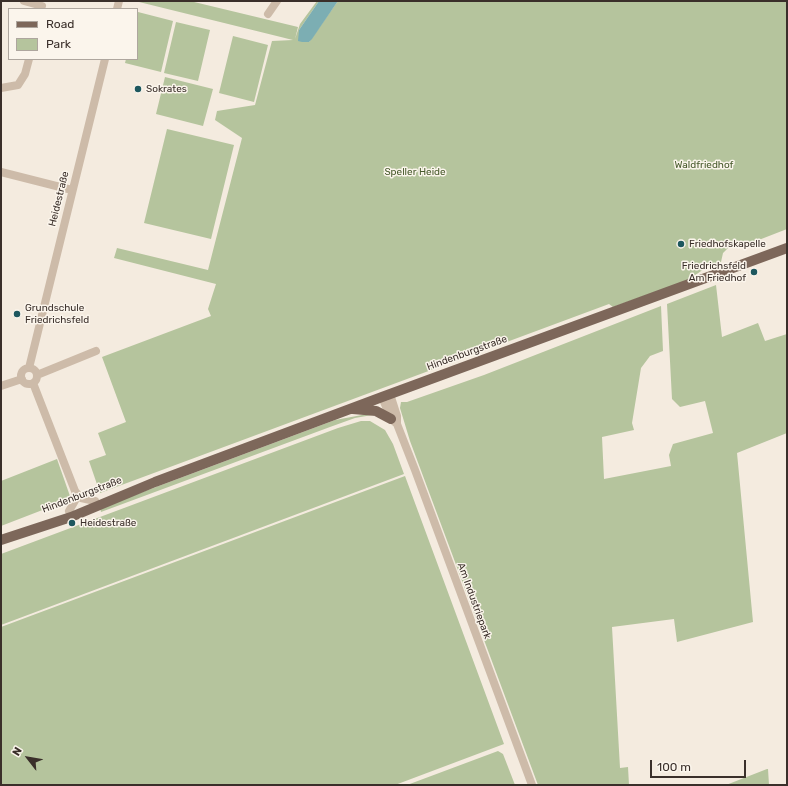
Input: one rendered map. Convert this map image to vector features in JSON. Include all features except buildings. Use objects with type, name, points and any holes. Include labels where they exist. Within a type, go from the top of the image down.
[{"type":"main road","name":"Hindenburgstraße","points":[[1,540],[78,514],[156,482],[350,408],[787,248]]},
{"type":"main road","points":[[350,408],[376,411],[394,422]]},
{"type":"main road","name":"Hindenburgstraße","points":[[18,534],[95,501],[156,482]]},
{"type":"street","points":[[24,1],[42,5]]},
{"type":"street","points":[[268,14],[278,1]]},
{"type":"street","points":[[1,88],[18,85],[25,74],[29,60]]},
{"type":"street","name":"Heidestraße","points":[[22,379],[22,372],[29,368],[104,60]]},
{"type":"street","points":[[1,172],[72,190]]},
{"type":"street","points":[[37,375],[96,351]]},
{"type":"street","points":[[29,368],[34,369],[37,375],[36,380],[33,383]]},
{"type":"street","points":[[1,386],[22,379],[25,383],[33,383]]},
{"type":"street","points":[[33,383],[75,491],[76,499],[73,507],[69,511]]},
{"type":"street","name":"Am Industriepark","points":[[386,395],[394,422],[532,785]]},
{"type":"street","points":[[75,491],[80,498],[95,501]]},
{"type":"green space","name":"Speller Heide","points":[[135,1],[190,1],[298,27],[295,39],[300,24],[317,1],[319,1],[299,30],[309,42],[338,1],[787,1],[787,229],[751,243],[743,241],[734,242],[723,253],[721,262],[707,267],[688,280],[613,307],[609,304],[100,493],[89,461],[106,455],[98,433],[126,422],[102,357],[211,316],[208,309],[216,284],[114,258],[117,248],[208,270],[242,138],[215,120],[217,111],[255,105],[272,41],[293,40]]},
{"type":"green space","points":[[138,12],[173,21],[161,72],[125,63],[126,60],[138,60]]},
{"type":"green space","points":[[176,22],[210,30],[198,81],[164,73]]},
{"type":"green space","points":[[233,36],[268,45],[254,102],[219,93]]},
{"type":"green space","points":[[165,77],[213,89],[203,126],[156,114]]},
{"type":"green space","points":[[167,129],[234,145],[211,239],[144,223]]},
{"type":"green space","points":[[716,285],[722,337],[758,323],[765,341],[787,334],[787,433],[737,453],[753,622],[677,642],[674,619],[612,627],[620,768],[628,767],[629,785],[538,785],[410,441],[400,408],[401,402],[407,402],[484,375],[661,306],[663,351],[650,356],[641,368],[632,423],[634,430],[602,437],[604,479],[671,466],[669,455],[673,444],[713,433],[705,401],[680,407],[672,399],[667,304]]},
{"type":"green space","points":[[362,415],[372,415],[355,418],[101,512],[100,508],[335,420]]},
{"type":"green space","points":[[361,421],[370,421],[385,430],[393,444],[404,474],[1,625],[1,554],[338,428]]},
{"type":"green space","points":[[57,459],[71,499],[1,526],[1,481]]},
{"type":"green space","points":[[405,476],[504,744],[395,785],[1,785],[1,627]]},
{"type":"green space","points":[[498,751],[503,754],[515,785],[407,785]]},
{"type":"green space","points":[[767,769],[769,785],[726,785]]},
{"type":"water","points":[[319,1],[338,1],[309,42],[298,41],[299,30]]},
{"type":"place","name":"Sokrates","points":[[138,89]]},
{"type":"place","name":"Friedhofskapelle","points":[[681,244]]},
{"type":"place","name":"Friedrichsfeld Am Friedhof","points":[[754,272]]},
{"type":"place","name":"Grundschule Friedrichsfeld","points":[[17,314]]},
{"type":"place","name":"Heidestraße","points":[[72,523]]},
{"type":"park label","name":"Waldfriedhof","points":[[704,165]]}]
